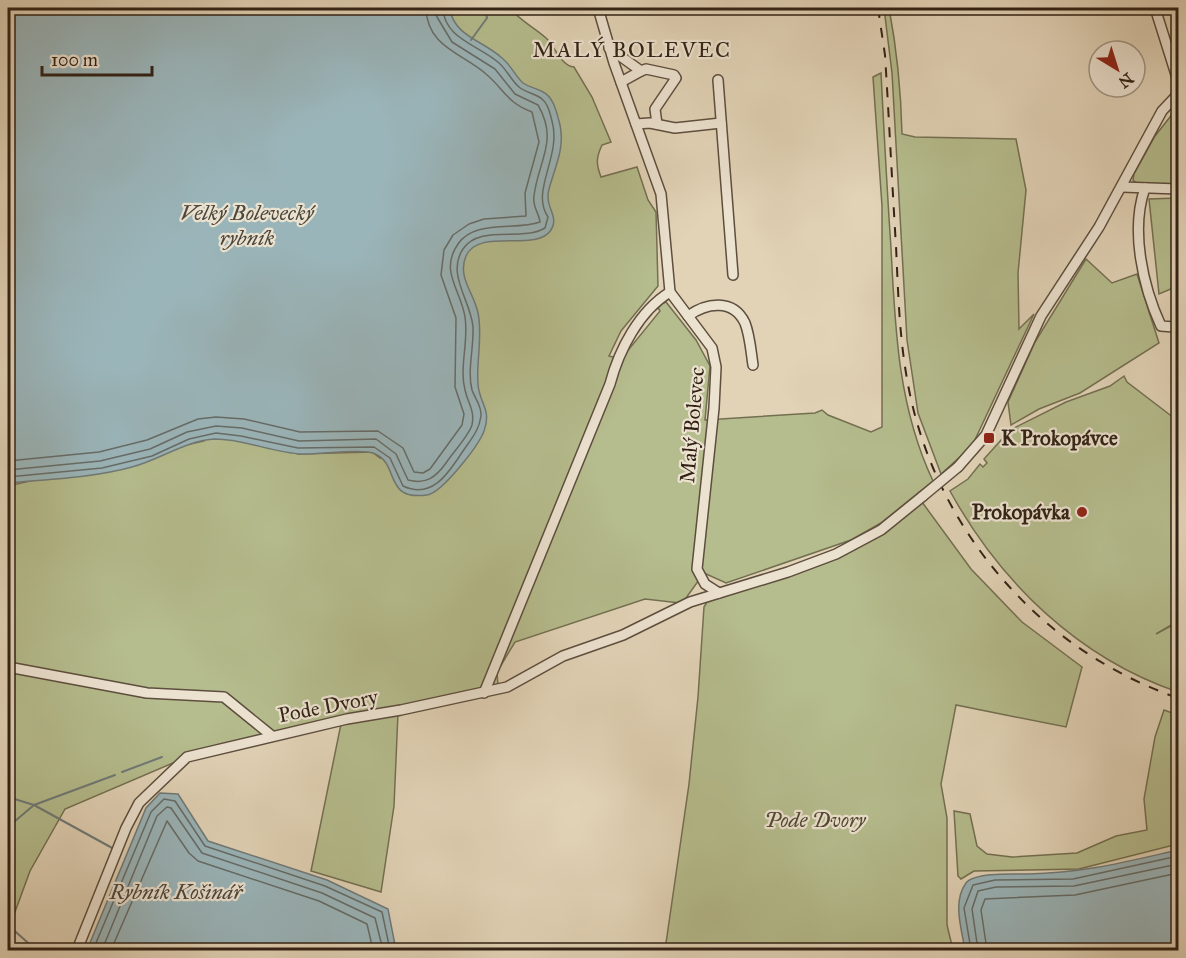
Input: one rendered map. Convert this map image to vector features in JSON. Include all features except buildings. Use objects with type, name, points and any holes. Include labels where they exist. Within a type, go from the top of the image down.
[{"type":"street","points":[[484,693],[610,384],[617,356],[658,300],[670,292],[661,194],[609,48],[598,8]]},
{"type":"street","points":[[1155,8],[1179,81]]},
{"type":"street","points":[[609,48],[641,71],[664,73],[676,78],[655,109],[657,124]]},
{"type":"street","points":[[621,81],[641,71]]},
{"type":"street","points":[[718,80],[733,275]]},
{"type":"street","points":[[719,593],[788,572],[836,554],[881,530],[958,467],[986,435],[1041,316],[1100,227],[1162,111],[1179,94]]},
{"type":"street","points":[[636,124],[657,124],[675,128],[721,123]]},
{"type":"street","points":[[1122,187],[1179,189]]},
{"type":"street","points":[[1145,188],[1138,220],[1144,270],[1152,307],[1161,326],[1174,327]]},
{"type":"street","name":"Malý Bolevec","points":[[670,292],[712,348],[715,358],[714,408],[697,569],[705,584],[719,593]]},
{"type":"street","points":[[688,316],[708,304],[716,304],[734,312],[745,324],[753,365]]},
{"type":"street","name":"Pode Dvory","points":[[77,951],[117,850],[139,803],[187,757],[272,736],[507,687],[572,652],[623,635],[690,602],[719,593]]},
{"type":"street","points":[[8,667],[147,693],[224,697],[272,736]]},
{"type":"green space","points":[[381,8],[510,8],[546,38],[565,63],[574,67],[592,97],[611,142],[602,145],[597,161],[601,177],[637,167],[648,200],[656,212],[658,286],[621,331],[609,356],[621,359],[660,311],[657,306],[666,302],[696,340],[710,366],[705,420],[815,413],[822,410],[828,415],[871,432],[882,427],[882,206],[873,77],[881,73],[894,308],[900,367],[912,425],[933,481],[881,523],[851,540],[726,583],[704,573],[680,603],[645,599],[515,642],[497,672],[498,686],[398,713],[394,806],[381,892],[311,871],[341,724],[187,757],[65,809],[30,871],[8,931],[8,486],[204,441],[199,418],[298,454],[372,452],[380,458]]},
{"type":"green space","points":[[884,8],[889,8],[894,39],[900,86],[902,134],[915,137],[1016,139],[1026,190],[1018,273],[1019,329],[1034,314],[972,446],[941,474],[918,413],[907,340],[892,73]]},
{"type":"green space","points":[[1178,107],[1178,186],[1137,184],[1133,180],[1134,174],[1155,136]]},
{"type":"green space","points":[[1178,198],[1178,286],[1159,294],[1149,199]]},
{"type":"green space","points":[[1086,259],[1112,283],[1137,274],[1159,343],[1080,393],[1039,409],[1011,425],[1008,402],[1035,342]]},
{"type":"green space","points":[[1178,290],[1178,376],[1175,366],[1174,292]]},
{"type":"green space","name":"Prokopávka","points":[[1124,376],[1127,382],[1178,421],[1178,621],[1156,634],[1178,622],[1178,692],[1107,659],[1045,613],[993,556],[950,491],[968,479],[980,464],[983,467],[987,463],[984,459],[1010,430],[1066,402],[1110,386]]},
{"type":"green space","name":"Pode Dvory","points":[[922,502],[971,569],[1022,622],[1082,667],[1066,727],[956,705],[941,784],[947,818],[947,925],[953,950],[665,950],[689,784],[704,607],[707,602],[786,576],[883,533]]},
{"type":"green space","points":[[1164,710],[1178,715],[1178,844],[1079,869],[974,871],[961,879],[958,876],[954,811],[970,814],[977,846],[987,854],[1012,857],[1077,853],[1116,836],[1147,830],[1144,799],[1155,737]]},
{"type":"water","name":"Velký Bolevecký rybník","points":[[8,8],[449,8],[452,18],[463,32],[502,58],[523,83],[547,94],[556,111],[561,133],[560,150],[548,196],[554,220],[553,225],[544,237],[533,240],[483,243],[473,248],[466,256],[465,278],[476,306],[479,322],[478,384],[487,417],[481,438],[442,486],[427,495],[413,495],[404,492],[398,487],[382,458],[373,453],[349,451],[302,454],[215,439],[184,446],[142,464],[117,471],[70,478],[8,483]]},
{"type":"water","name":"Rybník Košinář","points":[[160,793],[178,794],[208,841],[327,880],[388,909],[396,950],[87,950],[146,808]]},
{"type":"water","points":[[1178,850],[1178,950],[965,950],[959,907],[962,891],[970,879],[995,874],[1048,873],[1086,869]]},
{"type":"waterway","points":[[471,40],[487,18],[485,8]]},
{"type":"waterway","points":[[122,772],[162,757]]},
{"type":"waterway","points":[[8,827],[34,805],[115,775]]},
{"type":"waterway","points":[[8,797],[34,805],[114,849]]},
{"type":"waterway","points":[[8,925],[36,950]]},
{"type":"railway","points":[[878,8],[885,55],[899,310],[904,357],[913,406],[934,469],[948,499],[983,556],[1028,606],[1061,635],[1098,660],[1137,681],[1178,698]]},
{"type":"place","name":"K Prokopávce","points":[[989,438]]},
{"type":"place","name":"Prokopávka","points":[[1082,512]]},
{"type":"district","name":"MALÝ BOLEVEC","points":[[632,49]]}]
